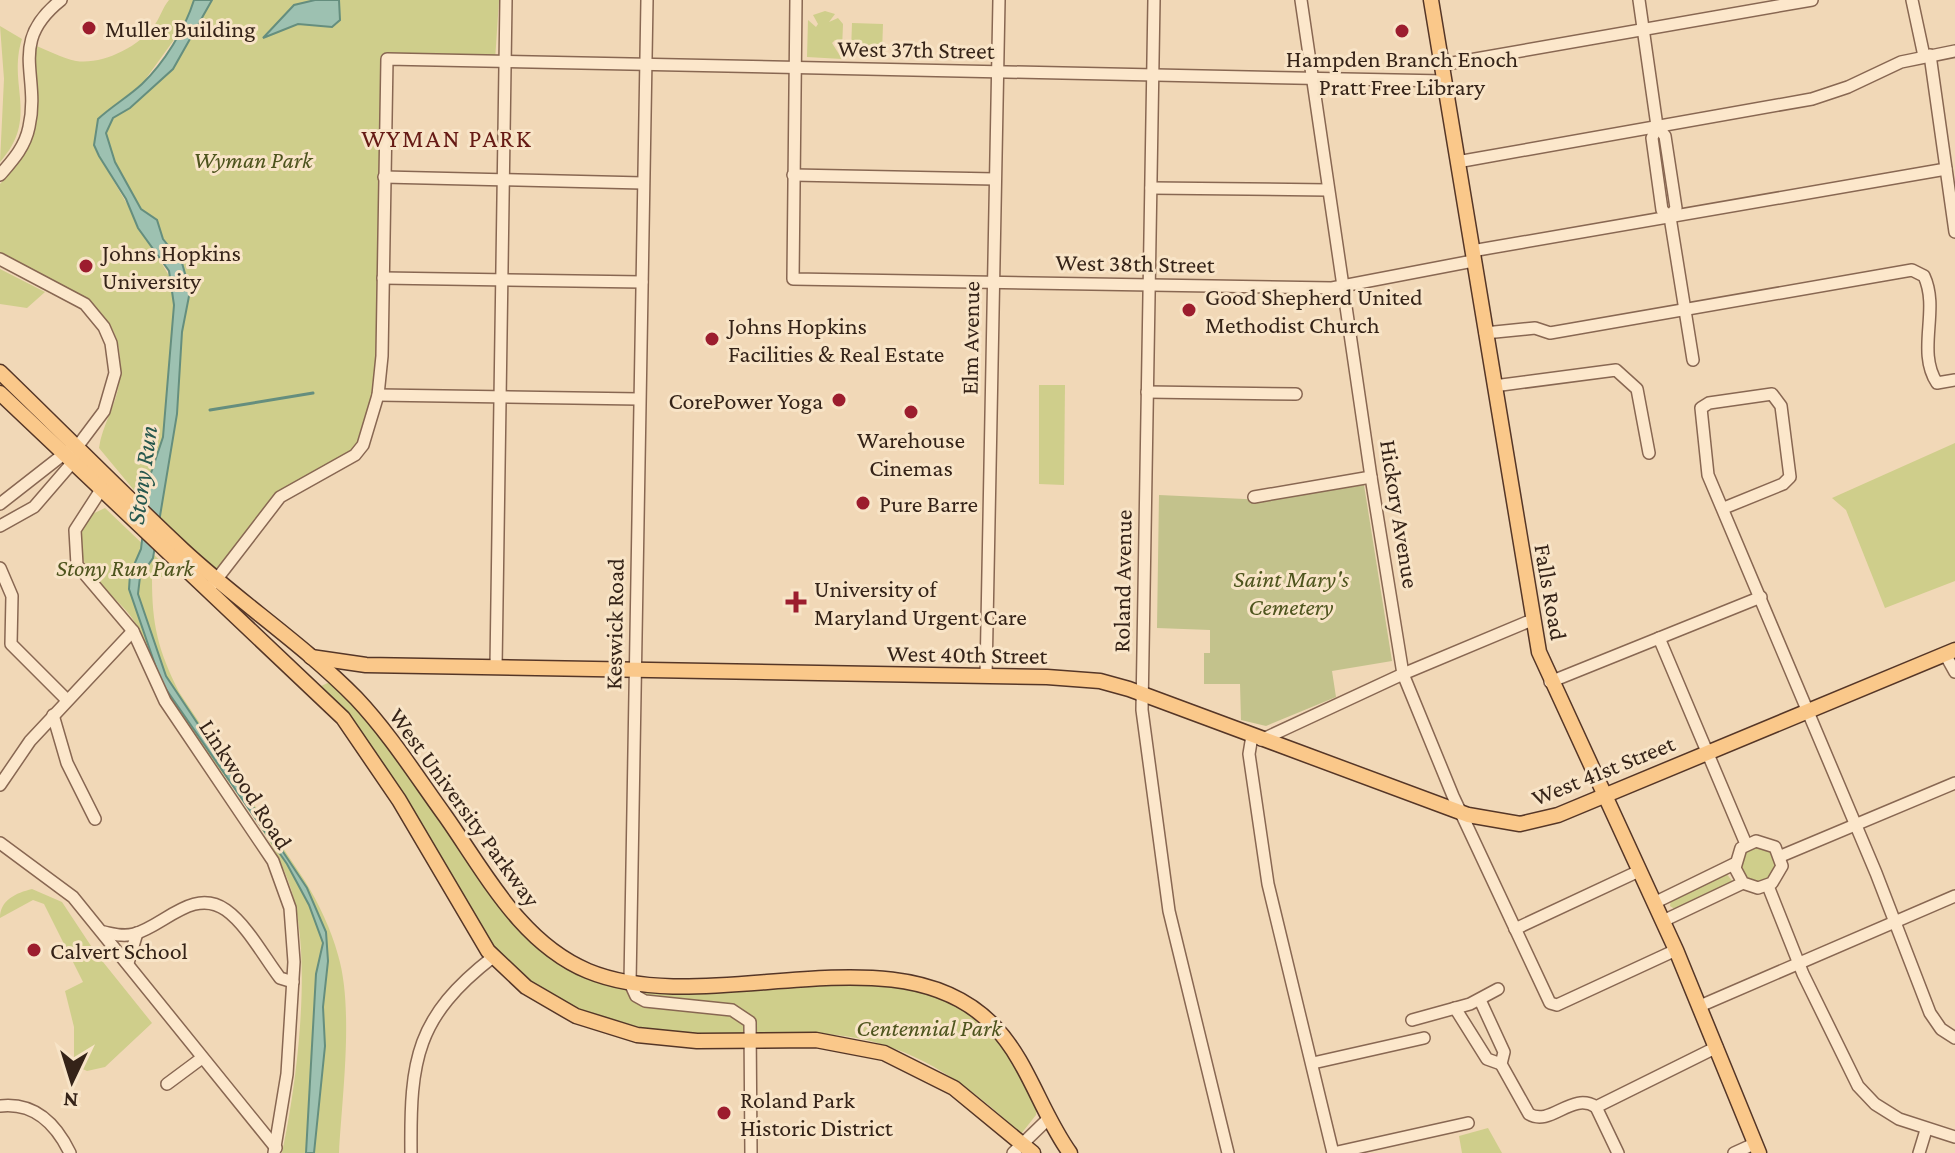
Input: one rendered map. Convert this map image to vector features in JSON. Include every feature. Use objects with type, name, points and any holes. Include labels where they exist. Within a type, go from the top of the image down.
[{"type":"main road","name":"Falls Road","points":[[1431,0],[1532,620],[1550,682],[1676,950],[1758,1148]]},
{"type":"main road","name":"West University Parkway","points":[[0,372],[77,447],[104,484]]},
{"type":"main road","name":"West University Parkway","points":[[0,393],[67,458],[118,497],[195,570],[207,592],[258,634],[323,697],[363,743],[493,957],[542,999],[616,1031],[674,1040],[816,1040],[884,1053],[954,1088],[1022,1150]]},
{"type":"main road","name":"West University Parkway","points":[[195,570],[221,575],[377,722],[501,897],[532,933],[579,966],[630,983],[692,988],[853,979],[896,982],[931,989],[978,1011],[1004,1038],[1070,1153]]},
{"type":"main road","points":[[258,634],[300,663],[323,668]]},
{"type":"main road","name":"West 41st Street","points":[[1257,738],[1462,813],[1494,822],[1520,824],[1548,819],[1950,652]]},
{"type":"main road","name":"West 40th Street","points":[[311,657],[366,665]]},
{"type":"main road","name":"West 40th Street","points":[[323,668],[366,665],[1086,679],[1142,694],[1257,738]]},
{"type":"street","points":[[0,175],[22,147],[29,128],[27,59],[31,37],[40,21],[61,0]]},
{"type":"street","points":[[496,667],[506,0]]},
{"type":"street","name":"Keswick Road","points":[[630,983],[647,0]]},
{"type":"street","points":[[796,0],[793,175],[995,179]]},
{"type":"street","name":"Elm Avenue","points":[[986,676],[999,0]]},
{"type":"street","name":"Roland Avenue","points":[[1154,0],[1142,694],[1164,883],[1228,1153]]},
{"type":"street","name":"Hickory Avenue","points":[[1301,0],[1403,674],[1462,813],[1554,1005],[1676,950]]},
{"type":"street","points":[[1639,0],[1657,126],[1665,136],[1676,208],[1670,217],[1693,360]]},
{"type":"street","points":[[1441,65],[1812,0]]},
{"type":"street","points":[[1912,0],[1927,55],[1955,232]]},
{"type":"street","points":[[1457,162],[1822,96],[1886,67],[1927,55],[1955,51]]},
{"type":"street","name":"West 37th Street","points":[[384,177],[387,59],[505,64],[1444,81]]},
{"type":"street","name":"West 38th Street","points":[[793,175],[793,279],[1342,285],[1670,217],[1946,169]]},
{"type":"street","points":[[207,592],[280,497],[355,455],[370,432],[378,395],[384,177],[643,183]]},
{"type":"street","points":[[1151,188],[1328,190]]},
{"type":"street","points":[[0,259],[85,304],[104,327],[111,343],[112,388],[99,419],[67,458],[34,507],[0,526]]},
{"type":"street","points":[[1485,333],[1535,328],[1550,333],[1912,270],[1924,276],[1929,291],[1929,356],[1934,378],[1937,383],[1955,380]]},
{"type":"street","points":[[383,278],[642,282]]},
{"type":"street","points":[[1494,386],[1566,374],[1616,370],[1637,389],[1649,453]]},
{"type":"street","points":[[1147,392],[1296,394]]},
{"type":"street","points":[[1724,508],[1783,484],[1790,477],[1781,406],[1772,394],[1709,403],[1701,408],[1708,475],[1856,825],[1933,1019],[1951,1036]]},
{"type":"street","points":[[378,395],[639,399]]},
{"type":"street","points":[[0,504],[67,458]]},
{"type":"street","points":[[1254,497],[1371,477]]},
{"type":"street","name":"Linkwood Road","points":[[104,484],[78,520],[74,554],[83,575],[133,631],[165,701],[273,861],[290,908],[293,982],[287,1074],[275,1150]]},
{"type":"street","points":[[0,568],[12,596],[11,644],[66,699]]},
{"type":"street","points":[[1550,682],[1761,597]]},
{"type":"street","points":[[1468,1123],[1333,1153],[1264,861],[1249,754],[1257,738],[1532,620]]},
{"type":"street","points":[[0,785],[30,741],[66,699],[133,631]]},
{"type":"street","points":[[1659,638],[1746,844]]},
{"type":"street","points":[[1950,652],[1955,672]]},
{"type":"street","points":[[53,715],[67,763],[95,819]]},
{"type":"street","points":[[1781,856],[1955,783]]},
{"type":"street","points":[[1766,842],[1781,856],[1781,871],[1768,886],[1753,887],[1743,883],[1734,864],[1737,853],[1746,844],[1766,842]]},
{"type":"street","points":[[0,843],[73,897],[275,1150]]},
{"type":"street","points":[[1654,903],[1734,864]]},
{"type":"street","points":[[1515,929],[1639,871]]},
{"type":"street","points":[[1663,921],[1743,883]]},
{"type":"street","points":[[1768,886],[1798,963],[1858,1086],[1886,1113],[1926,1130],[1955,1137]]},
{"type":"street","points":[[1700,1006],[1955,896]]},
{"type":"street","points":[[103,932],[122,936],[137,933],[193,904],[218,906],[230,914],[280,978],[293,982]]},
{"type":"street","points":[[128,963],[137,933]]},
{"type":"street","points":[[411,1153],[412,1095],[424,1034],[452,991],[493,957]]},
{"type":"street","points":[[630,983],[636,996],[645,1001],[723,1008],[740,1013],[750,1022],[751,1153]]},
{"type":"street","points":[[1412,1020],[1480,1000],[1498,989]]},
{"type":"street","points":[[1480,1000],[1504,1052],[1501,1064]]},
{"type":"street","points":[[1455,1008],[1487,1059],[1501,1064],[1532,1116],[1543,1117],[1580,1102],[1596,1107],[1717,1047]]},
{"type":"street","points":[[1313,1063],[1424,1038]]},
{"type":"street","points":[[167,1084],[202,1058]]},
{"type":"street","points":[[0,1106],[18,1106],[46,1118],[59,1132],[70,1153]]},
{"type":"street","points":[[1596,1107],[1618,1153]]},
{"type":"street","points":[[1022,1150],[1048,1119]]},
{"type":"street","points":[[1919,1153],[1926,1130]]},
{"type":"street","points":[[1734,1153],[1758,1148]]},
{"type":"green space","points":[[169,0],[194,0],[184,26],[142,84],[98,119],[95,137],[99,156],[172,281],[174,305],[163,437],[149,479],[148,507],[99,448],[119,383],[120,354],[113,331],[101,313],[85,299],[0,253],[0,184],[21,159],[35,126],[34,45],[76,61],[108,57],[129,48],[146,34]]},
{"type":"green space","name":"Wyman Park","points":[[206,0],[499,0],[495,61],[389,53],[382,57],[377,369],[366,430],[357,447],[344,457],[281,492],[262,510],[218,571],[154,514],[168,437],[178,277],[104,156],[104,121],[145,86]]},
{"type":"green space","points":[[825,11],[835,14],[829,22],[838,18],[843,24],[842,49],[835,40],[832,43],[842,59],[807,57],[808,20],[816,27],[818,24],[813,15]]},
{"type":"green space","points":[[852,23],[883,24],[882,53],[851,52]]},
{"type":"green space","points":[[0,26],[22,39],[18,56],[21,116],[12,146],[0,162],[4,79]]},
{"type":"green space","points":[[0,269],[45,292],[27,308],[0,304]]},
{"type":"green space","points":[[1039,385],[1065,385],[1064,485],[1039,484]]},
{"type":"green space","points":[[1955,443],[1955,581],[1885,608],[1846,510],[1832,498]]},
{"type":"green space","name":"Saint Mary's Cemetery","points":[[1364,485],[1392,661],[1332,671],[1336,697],[1266,726],[1241,720],[1240,684],[1204,684],[1204,653],[1210,653],[1210,630],[1157,628],[1159,495],[1266,500]]},
{"type":"green space","name":"Stony Run Park","points":[[105,508],[174,574],[152,579],[158,637],[172,677],[305,881],[332,936],[343,976],[346,1026],[339,1153],[282,1153],[293,1092],[302,984],[298,917],[291,889],[257,822],[181,716],[132,618],[94,579],[85,564],[81,534],[86,517]]},
{"type":"green space","name":"Centennial Park","points":[[330,682],[357,705],[521,927],[607,982],[862,983],[929,993],[953,1001],[989,1029],[1020,1075],[1037,1107],[1036,1115],[1021,1134],[988,1105],[935,1067],[874,1042],[853,1037],[790,1033],[705,1036],[661,1033],[598,1017],[539,988],[506,960],[479,925],[382,765],[321,686]]},
{"type":"green space","points":[[1758,846],[1771,851],[1776,864],[1771,877],[1758,882],[1745,877],[1740,864],[1745,851]]},
{"type":"green space","points":[[1726,873],[1733,882],[1676,910],[1670,906],[1671,899]]},
{"type":"green space","points":[[32,889],[62,902],[95,952],[152,1023],[105,1067],[87,1071],[74,1065],[74,1027],[65,991],[83,982],[44,904],[33,900],[0,918],[3,906],[10,898]]},
{"type":"green space","points":[[1488,1128],[1502,1153],[1462,1153],[1459,1136]]},
{"type":"shaded area","name":"Stony Run","points":[[194,0],[212,0],[173,69],[130,108],[113,118],[106,133],[115,162],[141,209],[157,220],[163,239],[182,263],[190,291],[182,332],[177,414],[153,558],[140,577],[138,594],[166,676],[307,888],[326,932],[325,1046],[314,1153],[306,1153],[316,974],[323,943],[309,905],[287,864],[161,682],[129,589],[130,574],[141,549],[149,479],[163,437],[174,305],[169,271],[138,228],[126,199],[94,145],[98,119],[150,76],[179,34]]},
{"type":"shaded area","points":[[315,0],[339,0],[340,20],[332,27],[298,24],[263,38],[294,5]]},
{"type":"waterway","points":[[210,410],[313,393]]},
{"type":"place","name":"Muller Building","points":[[89,28]]},
{"type":"place","name":"Hampden Branch Enoch Pratt Free Library","points":[[1402,31]]},
{"type":"place","name":"Johns Hopkins University","points":[[86,266]]},
{"type":"place","name":"Good Shepherd United Methodist Church","points":[[1189,310]]},
{"type":"place","name":"Johns Hopkins Facilities & Real Estate","points":[[712,339]]},
{"type":"place","name":"CorePower Yoga","points":[[839,400]]},
{"type":"place","name":"Warehouse Cinemas","points":[[911,412]]},
{"type":"place","name":"Pure Barre","points":[[863,503]]},
{"type":"place","name":"University of Maryland Urgent Care","points":[[796,602]]},
{"type":"place","name":"Calvert School","points":[[34,950]]},
{"type":"place","name":"Roland Park Historic District","points":[[724,1113]]},
{"type":"district","name":"WYMAN PARK","points":[[447,138]]}]
